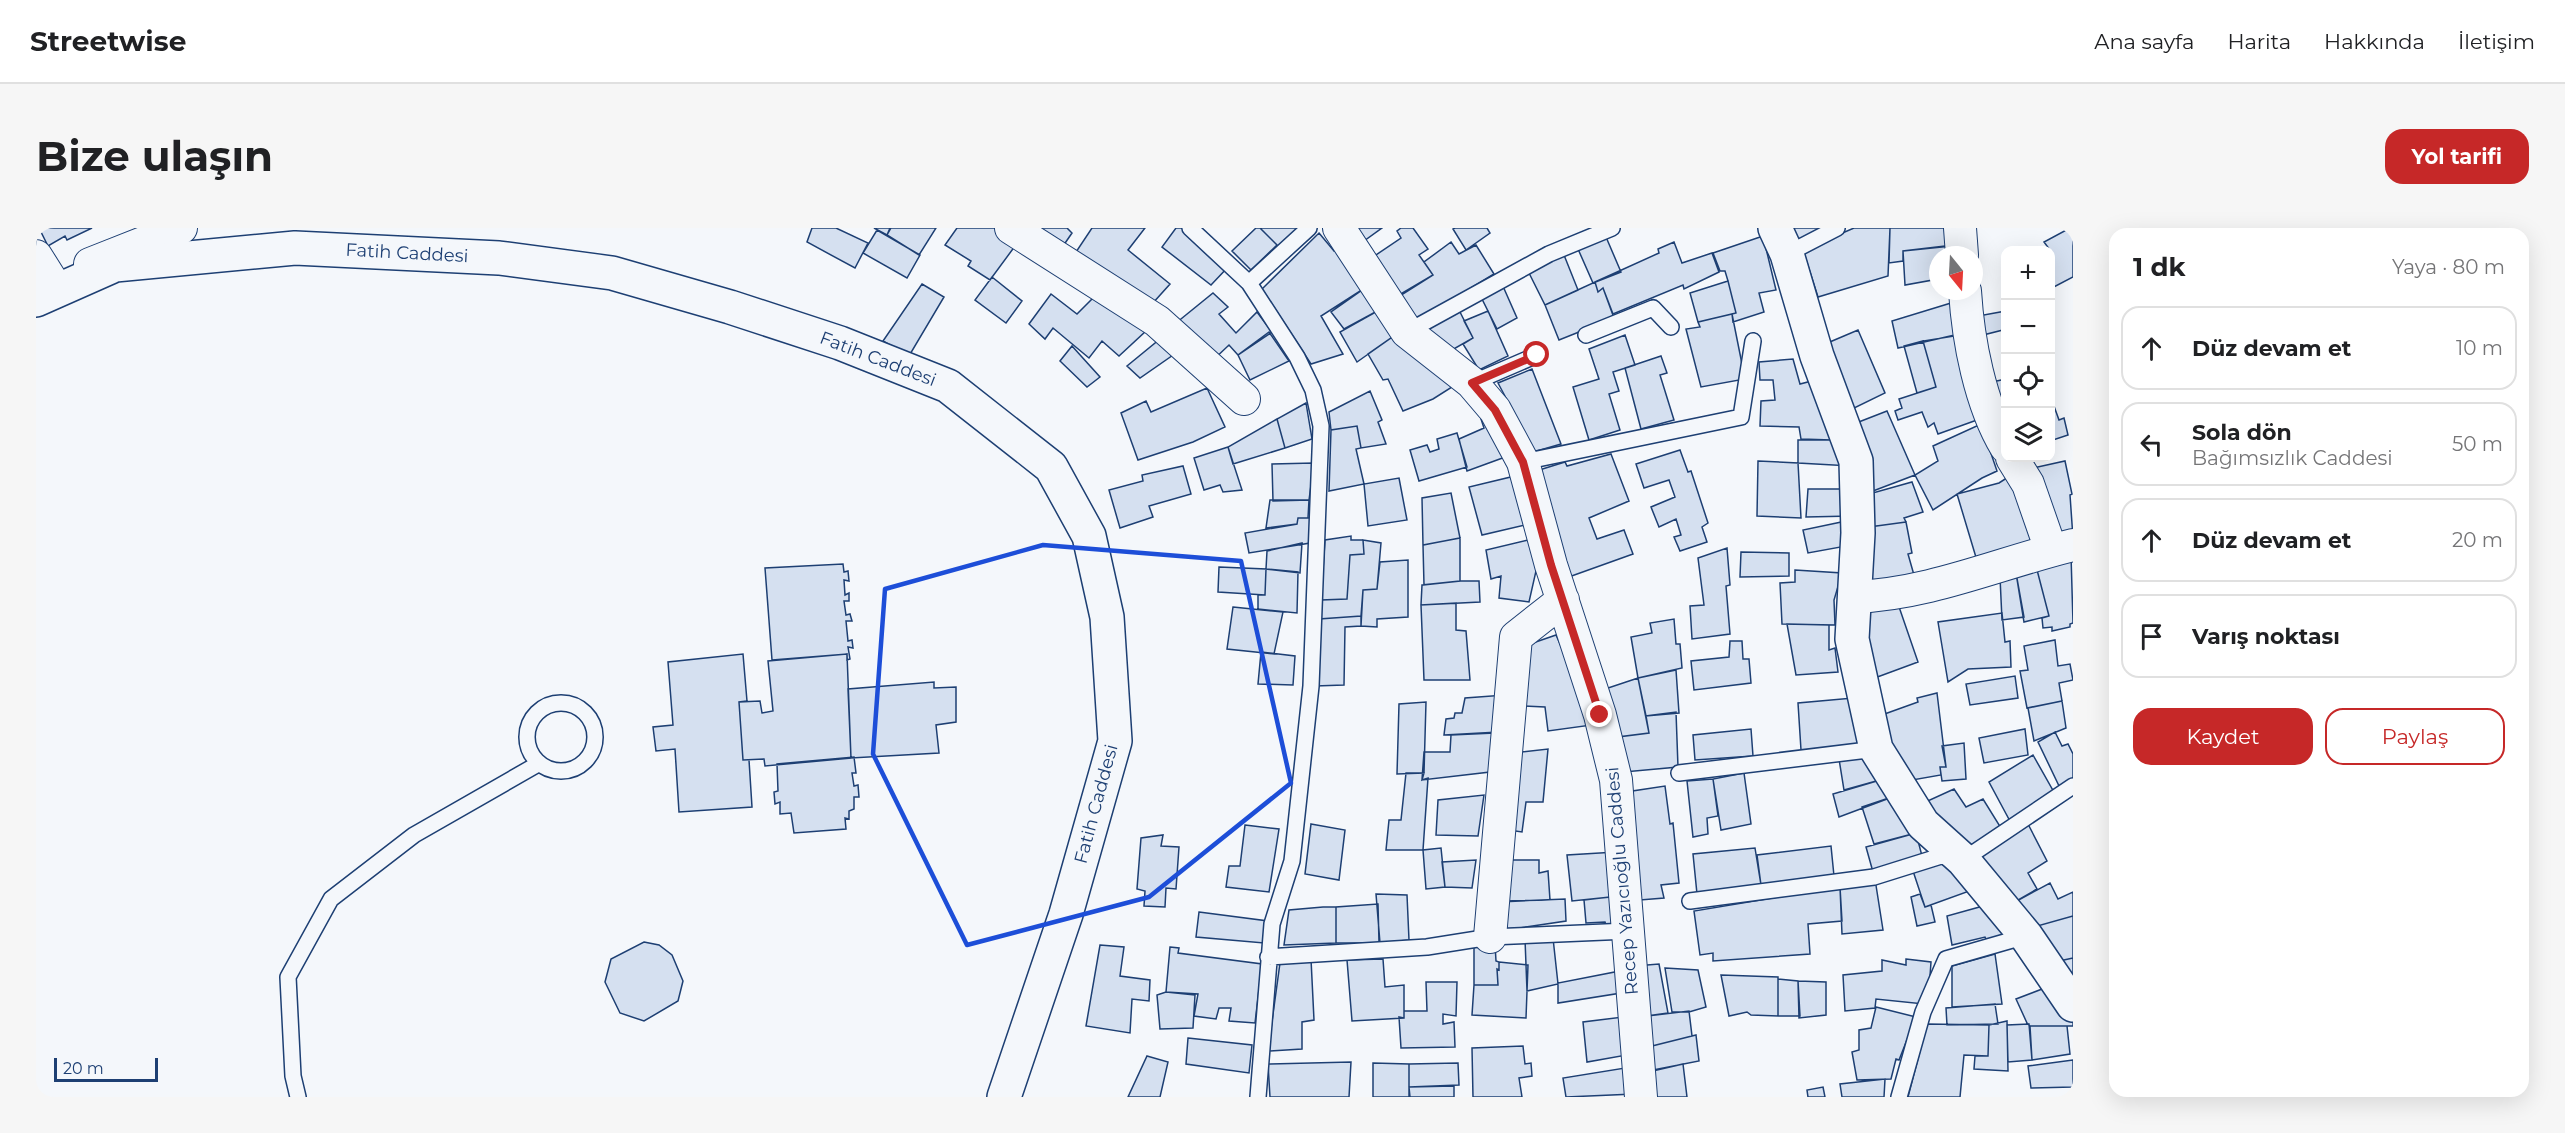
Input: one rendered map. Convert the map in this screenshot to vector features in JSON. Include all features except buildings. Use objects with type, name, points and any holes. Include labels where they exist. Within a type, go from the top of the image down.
[{"type":"street","points":[[36,256],[42,292],[104,256],[181,228]]},
{"type":"street","points":[[1011,228],[1156,321],[1244,399]]},
{"type":"street","name":"Recep Yazıcıoğlu Caddesi","points":[[1339,228],[1407,332],[1472,383],[1495,410],[1523,462],[1563,600],[1600,715],[1616,780],[1641,1097]]},
{"type":"street","points":[[1960,228],[1961,246]]},
{"type":"street","points":[[1781,241],[1817,356],[1856,461],[1858,533],[1852,639],[1876,749],[1923,824],[1963,860],[2026,936],[2073,1005]]},
{"type":"street","name":"Fatih Caddesi","points":[[42,292],[115,265],[295,248],[499,258],[612,273],[730,307],[840,344],[948,386],[1051,467],[1089,536],[1107,617],[1115,741],[1066,914],[1004,1097]]},
{"type":"street","points":[[1966,300],[1968,332],[1994,428],[2001,439]]},
{"type":"street","points":[[1854,597],[1887,596],[1962,579],[2062,547],[2014,462]]},
{"type":"street","points":[[1490,937],[1516,637],[1563,600]]},
{"type":"lane","points":[[1190,228],[1249,283],[1297,357],[1313,390],[1322,426],[1311,686],[1292,861],[1272,924],[1258,1097]]},
{"type":"lane","points":[[1249,283],[1309,228]]},
{"type":"lane","points":[[1407,332],[1549,254],[1612,228]]},
{"type":"lane","points":[[1781,241],[1838,228]]},
{"type":"lane","points":[[1587,335],[1653,308],[1671,327]]},
{"type":"lane","points":[[1523,462],[1741,417],[1753,341]]},
{"type":"lane","points":[[1472,383],[1537,355]]},
{"type":"lane","points":[[557,702],[580,708],[594,726],[594,748],[588,758],[570,770],[548,769],[538,764],[526,744],[530,721],[546,705],[557,702]]},
{"type":"lane","points":[[1679,774],[1876,749]]},
{"type":"lane","points":[[298,1097],[292,1076],[288,977],[331,899],[414,835],[538,764]]},
{"type":"lane","points":[[1690,901],[1874,877],[1941,856],[1963,860],[2073,786]]},
{"type":"lane","points":[[1268,957],[1427,948],[1490,937],[1628,931]]},
{"type":"lane","points":[[1899,1097],[1923,1012],[1946,959],[2026,936]]},
{"type":"highlighted area","points":[[1043,545],[1241,561],[1291,783],[1149,897],[967,945],[873,754],[885,589]]},
{"type":"route","points":[[1537,355],[1472,383],[1495,410],[1523,462],[1551,565],[1600,715]]}]
